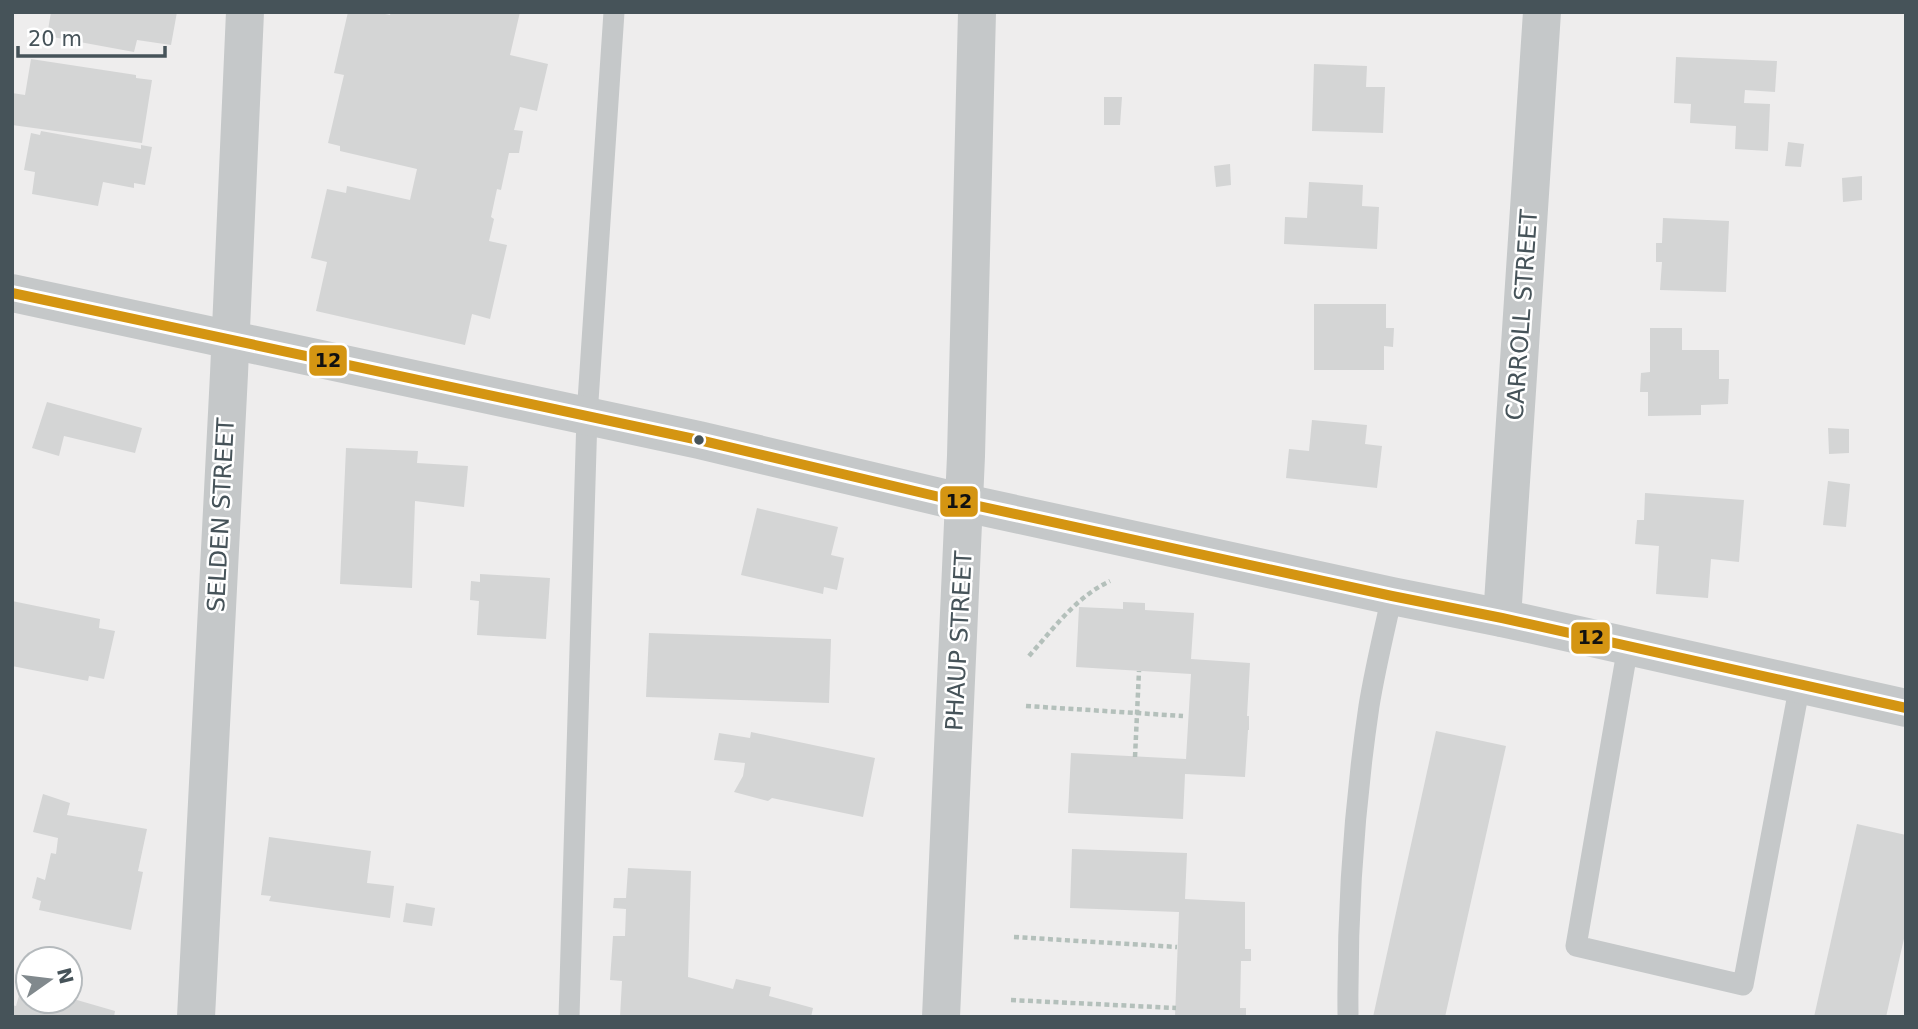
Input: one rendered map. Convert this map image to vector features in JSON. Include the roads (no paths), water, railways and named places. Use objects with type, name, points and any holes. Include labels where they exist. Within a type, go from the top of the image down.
[{"type":"street","name":"SELDEN STREET","points":[[196,1017],[245,12]]},
{"type":"street","name":"PHAUP STREET","points":[[941,1017],[965,503],[977,12]]},
{"type":"street","name":"CARROLL STREET","points":[[1502,618],[1542,12]]},
{"type":"street","points":[[12,293],[699,440],[965,503],[1906,708]]},
{"type":"lane","points":[[569,1017],[587,416],[614,12]]},
{"type":"lane","points":[[1348,1014],[1347,953],[1353,840],[1369,705],[1392,596]]},
{"type":"lane","points":[[1628,646],[1576,946],[1743,985],[1800,684]]}]
